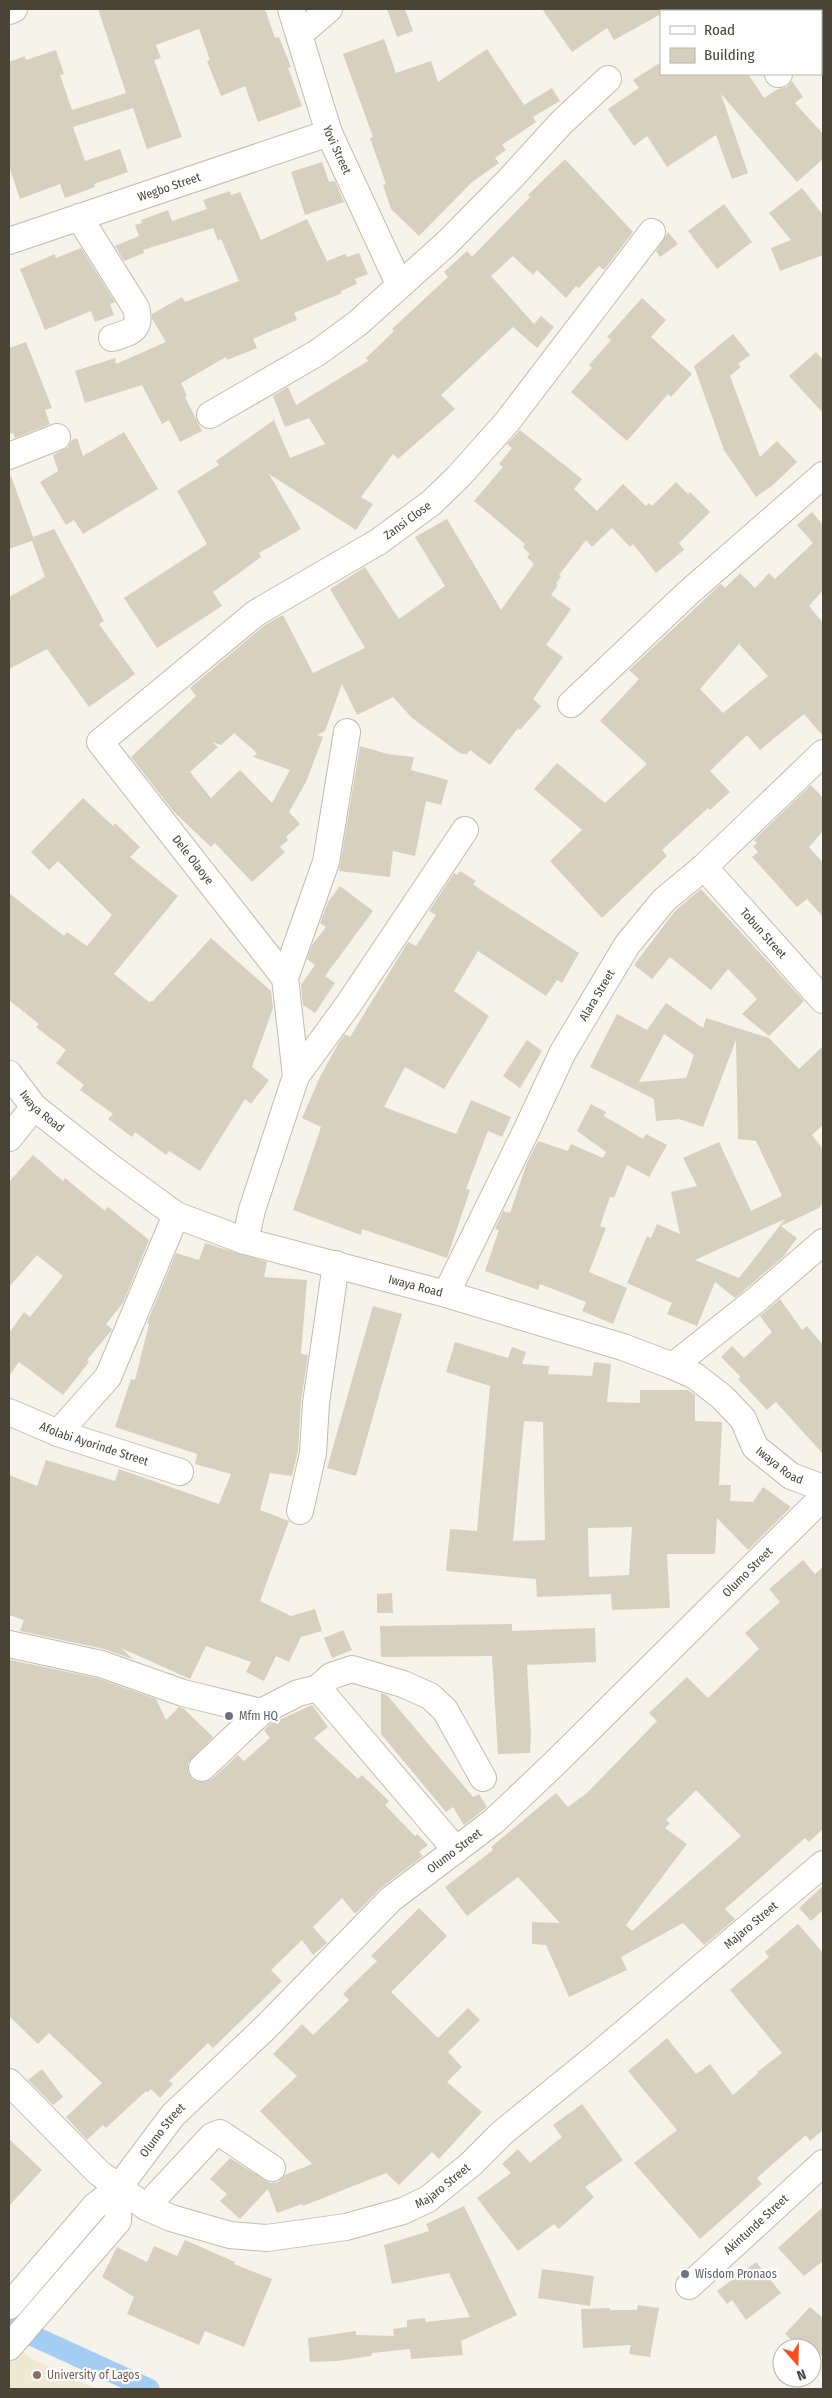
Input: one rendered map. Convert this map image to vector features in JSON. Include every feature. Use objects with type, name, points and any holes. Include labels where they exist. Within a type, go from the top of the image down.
[{"type":"street","points":[[9,10],[14,9]]},
{"type":"street","name":"Yovi Street","points":[[291,9],[329,133],[399,284]]},
{"type":"street","points":[[300,34],[329,9]]},
{"type":"street","points":[[210,415],[317,353],[358,323],[399,284],[447,243],[510,179],[560,122],[608,79]]},
{"type":"street","name":"Wegbo Street","points":[[9,241],[329,133]]},
{"type":"street","points":[[79,217],[136,308],[139,319],[137,326],[130,332],[112,338]]},
{"type":"street","name":"Zansi Close","points":[[100,742],[256,612],[378,542],[431,502],[459,476],[507,422],[652,232]]},
{"type":"street","points":[[9,456],[57,437]]},
{"type":"street","points":[[571,704],[688,593],[823,475]]},
{"type":"street","points":[[296,1076],[285,978],[326,862],[347,732]]},
{"type":"street","name":"Dele Olaoye","points":[[100,742],[285,978]]},
{"type":"street","name":"Alara Street","points":[[446,1294],[526,1132],[562,1052],[627,945],[658,908],[704,867],[823,753]]},
{"type":"street","points":[[244,1241],[252,1210],[296,1076],[348,1005],[465,830]]},
{"type":"street","name":"Tobun Street","points":[[704,867],[823,1000]]},
{"type":"street","name":"Iwaya Road","points":[[9,1074],[34,1107],[109,1166],[176,1215],[244,1241],[446,1294],[623,1346],[673,1366],[695,1376],[722,1397],[743,1419],[755,1447],[791,1476],[823,1488]]},
{"type":"street","points":[[9,1138],[34,1107]]},
{"type":"street","points":[[58,1433],[108,1377],[176,1215]]},
{"type":"street","points":[[673,1366],[756,1300],[823,1242]]},
{"type":"street","points":[[300,1510],[312,1453],[316,1403],[336,1264]]},
{"type":"street","name":"Afolabi Ayorinde Street","points":[[9,1412],[58,1433],[180,1472]]},
{"type":"street","name":"Olumo Street","points":[[9,2306],[95,2206],[119,2187],[173,2115],[265,2028],[392,1899],[494,1821],[823,1497]]},
{"type":"street","points":[[9,1644],[101,1664],[183,1693],[261,1712]]},
{"type":"street","points":[[202,1768],[261,1712],[298,1694],[318,1688],[332,1676],[352,1669],[403,1684],[430,1696],[445,1710],[484,1778]]},
{"type":"street","points":[[318,1688],[456,1850]]},
{"type":"street","name":"Majaro Street","points":[[9,2082],[98,2174],[146,2207],[171,2218],[230,2235],[267,2238],[346,2228],[403,2211],[428,2199],[471,2164],[502,2133],[599,2054],[823,1864]]},
{"type":"street","points":[[146,2207],[212,2136],[220,2133],[272,2168]]},
{"type":"street","name":"Akintunde Street","points":[[689,2286],[823,2163]]},
{"type":"street","points":[[9,2347],[118,2221],[119,2187]]},
{"type":"shaded area","name":"University of Lagos","points":[[9,2341],[34,2360],[97,2389],[9,2389]]},
{"type":"building","points":[[98,9],[265,9],[275,38],[279,37],[291,67],[288,68],[302,106],[258,122],[245,86],[221,96],[207,61],[210,60],[199,29],[156,45],[161,58],[154,60],[182,137],[147,149],[133,108],[73,127],[85,161],[120,149],[128,172],[94,184],[95,187],[65,198],[60,184],[20,199],[9,166],[9,62],[25,56],[26,60],[56,50],[64,74],[60,75],[72,110],[126,93]]},
{"type":"building","points":[[387,9],[405,9],[413,31],[397,37]]},
{"type":"building","points":[[542,9],[671,9],[660,10],[660,15],[614,40],[607,28],[572,52]]},
{"type":"building","points":[[384,39],[396,73],[431,61],[438,82],[487,49],[524,105],[552,88],[560,101],[533,117],[536,122],[502,145],[506,150],[495,158],[499,163],[472,182],[419,236],[391,209],[383,185],[386,184],[370,138],[373,137],[343,54]]},
{"type":"building","points":[[660,63],[660,75],[749,75],[764,98],[778,89],[787,87],[792,81],[803,97],[795,103],[823,134],[823,159],[797,182],[721,94],[748,173],[732,179],[716,135],[667,167],[647,136],[634,146],[608,109],[639,88],[633,80]]},
{"type":"building","points":[[565,159],[633,232],[604,270],[599,266],[579,288],[576,286],[566,298],[537,270],[533,275],[513,256],[491,276],[534,324],[541,316],[554,327],[537,348],[513,327],[441,395],[455,409],[398,459],[393,454],[361,497],[373,504],[356,530],[269,474],[301,529],[259,553],[261,557],[213,592],[222,606],[157,648],[124,598],[207,544],[177,491],[219,465],[216,461],[274,420],[290,458],[325,444],[309,418],[285,427],[273,396],[288,387],[296,405],[368,361],[366,358],[394,331],[392,329],[448,277],[444,272],[467,251],[472,257],[530,197],[528,195]]},
{"type":"building","points":[[322,162],[329,182],[335,181],[344,202],[305,215],[291,172]]},
{"type":"building","points":[[802,188],[823,215],[823,255],[780,271],[771,248],[791,240],[769,213]]},
{"type":"building","points":[[230,191],[231,195],[240,192],[261,240],[307,219],[327,261],[345,254],[347,257],[359,253],[368,274],[355,279],[357,284],[341,291],[342,293],[294,313],[297,320],[253,339],[257,348],[227,360],[226,357],[181,383],[187,396],[185,397],[202,431],[180,442],[169,420],[162,424],[142,385],[85,403],[75,371],[115,358],[116,364],[166,342],[152,319],[152,314],[182,297],[185,302],[239,281],[221,239],[218,241],[213,228],[143,250],[144,253],[124,261],[115,246],[139,236],[135,225],[142,223],[141,220],[168,210],[172,221],[207,209],[203,200]]},
{"type":"building","points":[[724,204],[752,242],[717,269],[688,231]]},
{"type":"building","points":[[668,232],[678,244],[660,257],[656,251]]},
{"type":"building","points":[[81,248],[115,302],[110,304],[114,315],[95,322],[91,311],[45,330],[20,269],[55,254],[56,258]]},
{"type":"building","points":[[642,298],[666,320],[651,337],[692,374],[671,397],[668,394],[627,441],[571,392],[592,368],[589,365],[611,340],[607,337]]},
{"type":"building","points":[[733,334],[750,355],[738,364],[741,367],[730,376],[760,457],[777,441],[797,462],[773,485],[756,497],[724,450],[694,366]]},
{"type":"building","points":[[26,342],[52,408],[45,410],[50,424],[15,438],[13,433],[9,434],[9,348]]},
{"type":"building","points":[[816,352],[823,360],[823,413],[789,376]]},
{"type":"building","points":[[520,430],[582,479],[574,489],[597,511],[623,484],[646,506],[649,503],[652,506],[676,482],[688,494],[690,492],[710,512],[679,543],[684,550],[656,573],[633,544],[630,547],[612,528],[592,547],[586,540],[559,575],[561,576],[556,584],[558,585],[551,595],[571,609],[546,645],[563,657],[533,699],[541,706],[520,730],[518,728],[490,765],[470,750],[467,754],[461,754],[412,718],[393,697],[357,715],[342,684],[325,731],[317,735],[323,737],[306,782],[289,812],[300,824],[286,837],[288,840],[280,847],[285,852],[252,882],[215,843],[211,847],[174,812],[131,757],[196,696],[190,688],[265,625],[283,615],[313,673],[365,648],[330,589],[365,567],[399,619],[445,586],[415,537],[447,519],[501,610],[534,564],[527,557],[530,554],[523,547],[525,544],[474,501],[503,467],[499,464],[512,448],[507,444]],"holes":[[[234,733],[257,753],[253,757],[290,770],[272,803],[240,770],[211,798],[190,772],[218,747],[212,742],[221,745]]]},
{"type":"building","points":[[124,432],[158,489],[83,534],[74,520],[66,525],[40,482],[58,471],[53,455],[68,447],[72,440],[77,438],[83,456]]},
{"type":"building","points":[[9,476],[11,476],[33,537],[54,529],[104,621],[99,624],[135,674],[89,707],[47,649],[9,669],[9,597],[45,577],[32,541],[9,549]]},
{"type":"building","points":[[812,512],[823,525],[823,590],[809,606],[823,623],[823,736],[804,714],[760,750],[747,735],[710,771],[730,792],[710,810],[708,808],[662,850],[667,856],[602,918],[550,861],[582,830],[534,789],[557,763],[605,803],[647,764],[600,721],[639,679],[629,670],[721,584],[725,588],[740,573],[755,588],[769,573],[775,579],[813,543],[797,525]],"holes":[[[739,644],[768,676],[723,713],[700,689]]]},
{"type":"building","points":[[360,746],[388,754],[414,757],[411,770],[448,780],[441,805],[426,801],[415,856],[393,851],[390,877],[339,871]]},
{"type":"building","points":[[811,785],[823,798],[823,831],[809,847],[823,863],[823,917],[807,899],[797,907],[752,857],[758,852],[753,846],[757,843],[754,840]]},
{"type":"building","points":[[83,798],[113,826],[115,823],[140,847],[130,857],[178,896],[114,974],[149,1002],[153,1001],[211,938],[271,991],[273,1008],[252,1067],[269,1080],[251,1104],[245,1099],[200,1171],[169,1151],[166,1155],[135,1132],[132,1137],[108,1119],[113,1114],[80,1090],[84,1085],[56,1063],[66,1050],[36,1027],[39,1024],[9,1000],[9,893],[64,936],[67,932],[87,946],[112,915],[58,861],[49,870],[31,852]]},
{"type":"building","points":[[460,871],[476,881],[473,884],[481,890],[579,953],[562,983],[557,980],[546,996],[478,951],[454,991],[489,1016],[444,1089],[405,1067],[384,1107],[456,1134],[471,1100],[511,1117],[502,1137],[488,1131],[466,1189],[470,1190],[447,1258],[362,1229],[361,1235],[293,1210],[321,1127],[302,1118],[320,1077],[345,1034],[350,1037],[408,942],[416,946],[436,915],[429,911],[454,873],[457,875]]},
{"type":"building","points":[[340,886],[373,911],[325,976],[335,983],[315,1013],[303,1005],[301,985],[315,965],[307,959],[312,945],[326,927],[320,923],[328,902]]},
{"type":"building","points":[[701,889],[804,1001],[769,1036],[742,1014],[757,999],[728,969],[711,990],[670,957],[652,979],[634,965],[675,911]]},
{"type":"building","points":[[666,1003],[703,1028],[706,1018],[769,1038],[799,1069],[823,1046],[823,1125],[812,1135],[823,1149],[823,1203],[819,1208],[781,1226],[797,1238],[784,1256],[735,1298],[715,1282],[697,1326],[667,1314],[672,1303],[627,1283],[647,1236],[651,1238],[657,1224],[680,1234],[671,1192],[697,1186],[683,1158],[719,1142],[751,1211],[782,1196],[756,1141],[738,1139],[736,1040],[703,1127],[679,1119],[656,1121],[654,1099],[590,1067],[617,1014],[647,1030]],"holes":[[[664,1034],[694,1055],[686,1078],[639,1082]],[[785,1219],[739,1278],[695,1260]]]},
{"type":"building","points":[[527,1040],[542,1051],[520,1088],[503,1076]]},
{"type":"building","points":[[591,1104],[606,1112],[604,1116],[643,1139],[646,1134],[667,1145],[649,1177],[627,1165],[614,1198],[610,1197],[600,1226],[606,1228],[589,1272],[627,1288],[613,1324],[582,1311],[586,1302],[540,1284],[538,1290],[485,1271],[499,1230],[495,1229],[503,1211],[510,1213],[527,1163],[538,1141],[568,1151],[571,1144],[603,1158],[606,1152],[577,1131]]},
{"type":"building","points":[[33,1155],[63,1181],[65,1178],[105,1211],[108,1207],[149,1240],[123,1303],[106,1324],[112,1329],[111,1331],[87,1360],[89,1362],[63,1395],[19,1362],[9,1376],[9,1333],[24,1312],[30,1317],[63,1276],[37,1255],[9,1287],[9,1182]]},
{"type":"building","points":[[205,1243],[267,1262],[264,1277],[307,1280],[301,1354],[308,1355],[301,1401],[298,1451],[292,1476],[270,1473],[260,1510],[289,1521],[260,1601],[291,1616],[315,1609],[322,1631],[301,1637],[289,1662],[276,1656],[264,1681],[246,1672],[251,1662],[206,1646],[190,1679],[121,1648],[133,1659],[104,1649],[20,1631],[24,1620],[9,1615],[9,1475],[37,1486],[46,1460],[115,1481],[119,1469],[219,1504],[231,1474],[195,1464],[197,1454],[115,1427],[131,1379],[135,1380],[149,1324],[147,1323],[176,1253],[199,1260]]},
{"type":"building","points":[[780,1299],[802,1330],[807,1326],[823,1345],[823,1454],[776,1402],[767,1410],[738,1379],[741,1377],[721,1357],[732,1346],[744,1358],[772,1332],[760,1316]]},
{"type":"building","points":[[373,1306],[402,1314],[356,1476],[327,1468]]},
{"type":"building","points":[[455,1342],[508,1358],[512,1347],[526,1352],[522,1364],[549,1366],[548,1374],[592,1376],[594,1362],[611,1364],[607,1402],[640,1403],[640,1390],[688,1390],[695,1395],[695,1421],[722,1422],[719,1485],[731,1485],[730,1501],[753,1502],[763,1487],[791,1507],[748,1550],[717,1518],[715,1554],[667,1554],[670,1608],[612,1610],[611,1594],[537,1597],[536,1579],[446,1571],[450,1529],[477,1531],[490,1386],[446,1372]],"holes":[[[524,1421],[543,1422],[545,1540],[513,1541]],[[632,1527],[629,1575],[589,1577],[588,1528]]]},
{"type":"building","points":[[803,1560],[815,1574],[823,1567],[823,1829],[809,1842],[805,1838],[725,1909],[735,1919],[704,1945],[683,1923],[621,1957],[627,1970],[569,1997],[546,1945],[532,1944],[532,1922],[560,1923],[518,1877],[467,1916],[445,1887],[493,1850],[491,1847],[556,1793],[568,1807],[587,1793],[657,1721],[649,1713],[687,1677],[708,1698],[759,1649],[745,1633],[780,1602],[769,1589]],"holes":[[[696,1790],[741,1836],[632,1931],[626,1925],[687,1844],[665,1828],[670,1823],[666,1820]]]},
{"type":"building","points":[[392,1593],[393,1613],[377,1613],[377,1594]]},
{"type":"building","points":[[512,1624],[512,1631],[595,1628],[596,1662],[527,1665],[531,1734],[530,1753],[498,1754],[492,1656],[381,1657],[380,1626]]},
{"type":"building","points":[[343,1630],[352,1650],[332,1658],[324,1638]]},
{"type":"building","points":[[10,1660],[97,1678],[156,1699],[166,1720],[179,1707],[184,1709],[213,1737],[188,1763],[188,1772],[192,1779],[198,1782],[206,1782],[212,1779],[238,1755],[244,1761],[270,1738],[264,1730],[270,1724],[312,1705],[328,1727],[314,1738],[358,1779],[362,1775],[389,1801],[385,1805],[415,1836],[417,1834],[428,1845],[419,1852],[423,1856],[382,1887],[355,1914],[342,1898],[313,1927],[327,1943],[313,1955],[302,1940],[271,1970],[282,1981],[213,2048],[208,2043],[169,2081],[173,2084],[160,2098],[151,2089],[148,2092],[146,2091],[106,2128],[103,2125],[87,2140],[66,2117],[102,2083],[49,2033],[38,2044],[9,2016]]},
{"type":"building","points":[[381,1693],[387,1695],[473,1797],[479,1794],[487,1807],[464,1825],[453,1807],[446,1812],[381,1734]]},
{"type":"building","points":[[823,1886],[823,1910],[811,1921],[799,1908]]},
{"type":"building","points":[[419,1908],[447,1936],[391,1992],[438,2038],[468,2008],[480,2020],[448,2052],[462,2067],[447,2082],[482,2112],[439,2159],[432,2152],[399,2185],[386,2173],[303,2206],[302,2204],[277,2213],[268,2189],[240,2219],[220,2201],[227,2194],[210,2179],[230,2158],[270,2183],[278,2182],[285,2175],[312,2164],[260,2111],[297,2076],[273,2054],[302,2024],[313,2035],[349,2000],[343,1994],[377,1961],[371,1956]]},
{"type":"building","points":[[798,1924],[823,1953],[823,2130],[810,2141],[806,2135],[757,2178],[762,2184],[700,2239],[634,2163],[677,2130],[628,2071],[667,2038],[696,2074],[710,2064],[733,2095],[757,2072],[782,2053],[730,1990],[769,1957],[765,1952]]},
{"type":"building","points":[[42,2069],[63,2097],[53,2105],[28,2080]]},
{"type":"building","points":[[582,2104],[623,2160],[585,2187],[594,2197],[559,2229],[554,2224],[518,2251],[477,2198],[511,2173],[502,2164],[518,2149],[530,2163],[562,2137],[553,2125]]},
{"type":"building","points":[[9,2139],[42,2170],[9,2206]]},
{"type":"building","points":[[464,2206],[517,2315],[461,2341],[463,2355],[411,2359],[410,2349],[372,2353],[371,2356],[337,2361],[310,2362],[308,2338],[356,2331],[356,2335],[394,2336],[393,2329],[407,2327],[407,2320],[425,2318],[426,2322],[470,2317],[449,2273],[392,2284],[384,2245],[429,2231],[426,2224]]},
{"type":"building","points":[[823,2207],[823,2261],[804,2276],[778,2248]]},
{"type":"building","points":[[185,2240],[235,2262],[234,2264],[272,2279],[244,2347],[205,2331],[199,2345],[127,2314],[134,2297],[102,2277],[117,2247],[147,2262],[154,2246],[177,2256]]},
{"type":"building","points":[[756,2262],[781,2293],[746,2320],[732,2300],[727,2304],[717,2291]]},
{"type":"building","points":[[542,2269],[594,2276],[590,2306],[538,2298]]},
{"type":"building","points":[[638,2305],[659,2308],[650,2357],[629,2354],[631,2345],[583,2348],[581,2309],[610,2308],[610,2310],[637,2310]]},
{"type":"building","points":[[810,2307],[823,2318],[823,2357],[822,2338],[789,2338],[785,2334]]},
{"type":"waterway","points":[[9,2320],[20,2330],[149,2389]]},
{"type":"place","name":"Mfm HQ","points":[[229,1716]]},
{"type":"place","name":"Wisdom Pronaos","points":[[685,2274]]},
{"type":"place","name":"University of Lagos","points":[[37,2375]]}]
